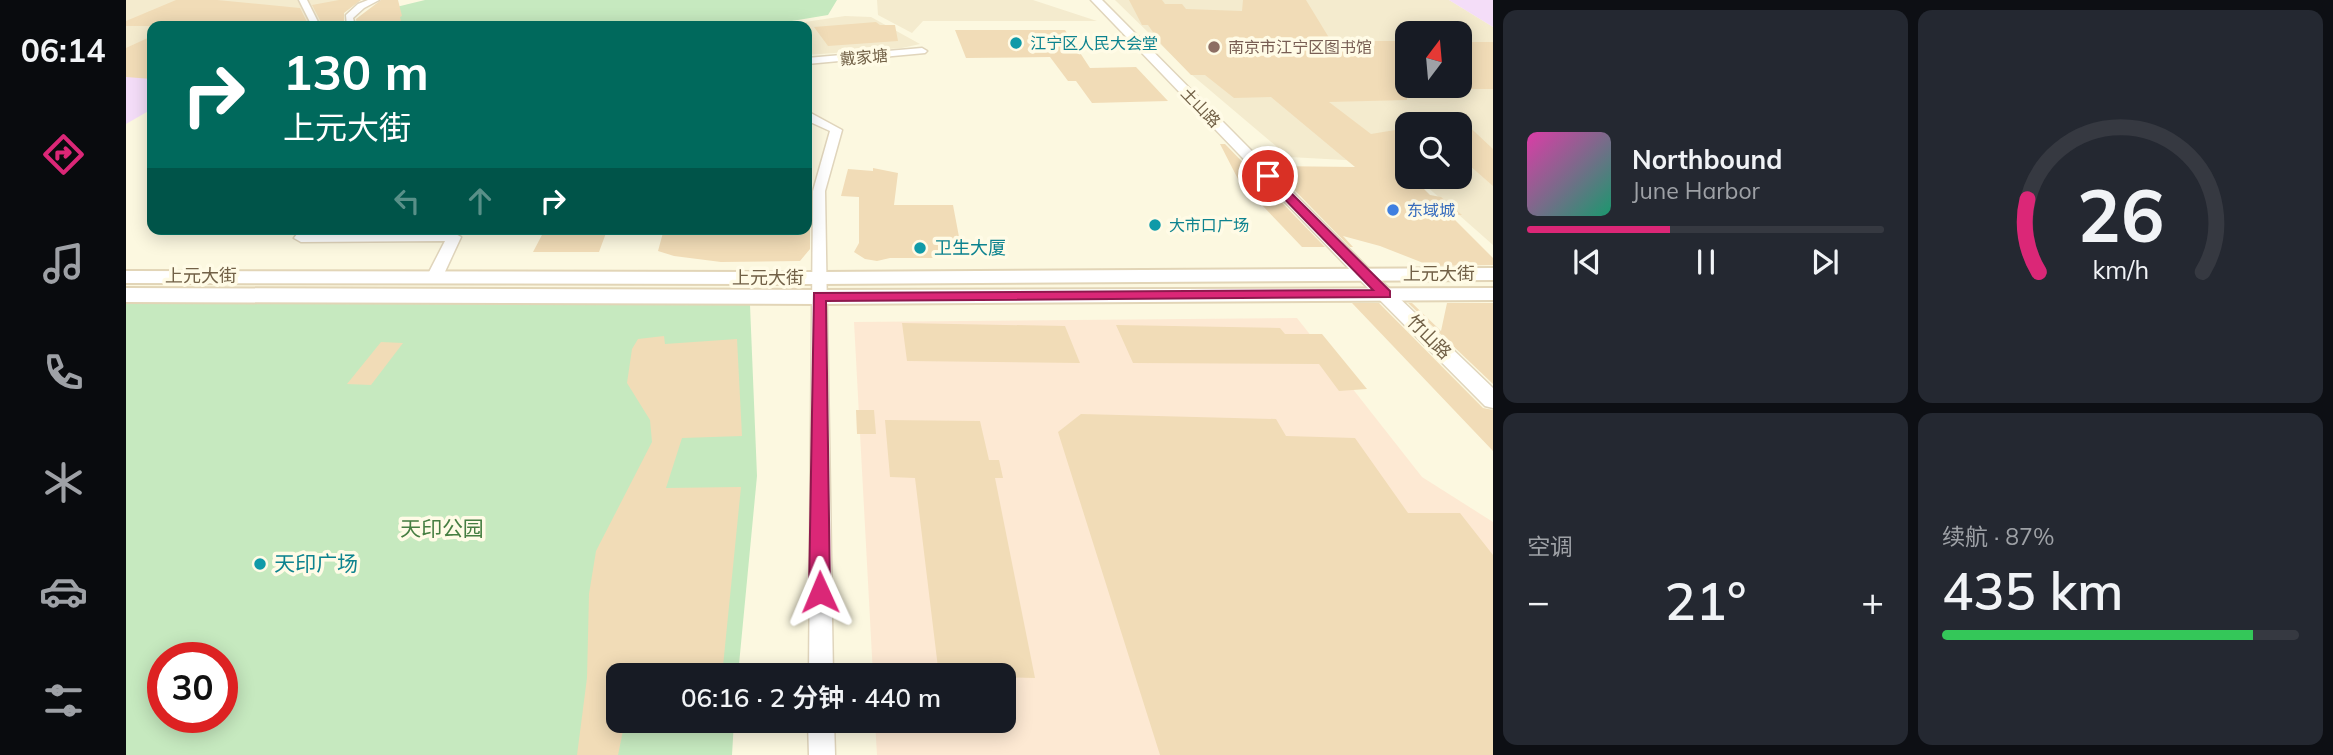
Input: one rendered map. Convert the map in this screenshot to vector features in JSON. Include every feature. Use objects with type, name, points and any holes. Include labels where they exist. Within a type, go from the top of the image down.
[{"type":"main road","name":"上元大街","points":[[126,295],[819,287],[1364,274],[1493,274]]},
{"type":"main road","name":"上元大街","points":[[126,276],[435,276],[819,287],[1493,294]]},
{"type":"street","points":[[303,0],[314,21]]},
{"type":"street","points":[[350,21],[349,17],[361,6],[375,0]]},
{"type":"street","name":"土山路","points":[[1096,0],[1364,274]]},
{"type":"street","name":"戴家塘","points":[[812,61],[922,51]]},
{"type":"street","points":[[812,119],[836,130],[819,191],[821,663]]},
{"type":"street","points":[[304,235],[301,238],[454,237],[435,276]]},
{"type":"street","name":"竹山路","points":[[1364,274],[1493,401]]},
{"type":"street","points":[[821,733],[822,755]]},
{"type":"shaded area","points":[[126,0],[361,0],[349,5],[335,17],[336,21],[147,21],[147,73],[126,71]]},
{"type":"shaded area","points":[[877,0],[1033,0],[1097,21],[923,21],[912,33],[878,15]]},
{"type":"shaded area","points":[[1115,0],[1449,0],[1493,27],[1493,245],[1430,189],[1472,189],[1472,112],[1395,112],[1395,163],[1289,157],[1192,75]]},
{"type":"shaded area","points":[[1449,0],[1493,0],[1493,27]]},
{"type":"shaded area","points":[[845,16],[871,17],[920,44],[902,48],[812,55],[812,21]]},
{"type":"shaded area","points":[[126,76],[147,78],[147,112],[126,124]]},
{"type":"shaded area","points":[[1297,318],[1422,477],[1493,522],[1493,755],[877,755],[876,733],[1016,733],[1016,663],[872,663],[854,322]]},
{"type":"green space","points":[[425,0],[837,0],[828,15],[792,21],[391,21],[388,9]]},
{"type":"green space","name":"天印公园","points":[[126,302],[750,305],[757,476],[739,663],[606,663],[606,733],[733,733],[732,755],[126,755]]},
{"type":"building","points":[[176,0],[217,0],[300,8],[306,21],[147,21],[147,26],[126,26],[126,21]]},
{"type":"building","points":[[339,0],[361,0],[344,13],[344,21],[320,21],[312,5]]},
{"type":"building","points":[[381,0],[398,0],[402,16],[401,21],[356,19]]},
{"type":"building","points":[[1129,0],[1162,0],[1165,4],[1182,4],[1186,9],[1242,11],[1243,0],[1306,0],[1331,41],[1395,41],[1395,98],[1407,100],[1329,102],[1371,134],[1395,130],[1395,189],[1424,189],[1430,195],[1441,197],[1462,215],[1450,215],[1493,258],[1493,265],[1431,266],[1380,246],[1343,236],[1353,247],[1350,247],[1271,166],[1355,167],[1271,97],[1234,98],[1205,75],[1191,75],[1162,45],[1148,25],[1142,25]]},
{"type":"building","points":[[876,22],[880,25],[895,25],[898,41],[828,46],[814,27]]},
{"type":"building","points":[[955,30],[1065,30],[1090,68],[1136,67],[1168,101],[1092,103],[1076,81],[1068,81],[1050,57],[966,58]]},
{"type":"building","points":[[147,38],[147,79],[126,77],[126,48]]},
{"type":"building","points":[[1472,42],[1493,42],[1493,89],[1472,89]]},
{"type":"building","points":[[1472,129],[1493,149],[1493,186],[1472,168]]},
{"type":"building","points":[[1220,144],[1225,144],[1325,247],[1302,247],[1239,181]]},
{"type":"building","points":[[873,168],[898,173],[894,205],[953,205],[963,258],[890,258],[877,261],[865,259],[854,252],[859,243],[859,197],[841,196],[848,169],[873,171]]},
{"type":"building","points":[[542,235],[605,235],[599,252],[533,252]]},
{"type":"building","points":[[662,235],[810,235],[810,249],[800,261],[721,262],[674,256],[658,251]]},
{"type":"building","points":[[1352,303],[1379,303],[1483,408],[1493,410],[1493,451]]},
{"type":"building","points":[[1408,303],[1412,303],[1441,331],[1447,303],[1493,303],[1493,384]]},
{"type":"building","points":[[902,323],[1065,326],[1080,363],[907,361]]},
{"type":"building","points":[[1116,325],[1280,328],[1285,334],[1322,334],[1367,389],[1339,391],[1319,364],[1133,363]]},
{"type":"building","points":[[664,336],[665,344],[737,339],[742,436],[682,438],[666,488],[741,487],[723,663],[606,663],[606,733],[623,733],[618,755],[577,755],[587,678],[589,594],[596,551],[652,442],[650,420],[627,383],[632,349],[638,339]]},
{"type":"building","points":[[381,342],[403,343],[371,385],[347,384]]},
{"type":"building","points":[[856,410],[874,410],[876,434],[857,434]]},
{"type":"building","points":[[1081,414],[1276,419],[1286,436],[1355,438],[1408,513],[1460,513],[1493,555],[1493,755],[1160,755],[1058,432]]},
{"type":"building","points":[[885,420],[980,421],[989,460],[999,460],[1003,478],[995,478],[1035,678],[1016,678],[1016,663],[937,663],[915,478],[890,477]]},
{"type":"place","name":"江宁区人民大会堂","points":[[1016,43]]},
{"type":"place","name":"南京市江宁区图书馆","points":[[1214,47]]},
{"type":"place","name":"东域城","points":[[1393,210]]},
{"type":"place","name":"大市口广场","points":[[1155,225]]},
{"type":"place","name":"卫生大厦","points":[[920,248]]},
{"type":"place","name":"天印广场","points":[[260,564]]},
{"type":"route","points":[[820,592],[819,296],[1385,294],[1268,176]]}]
